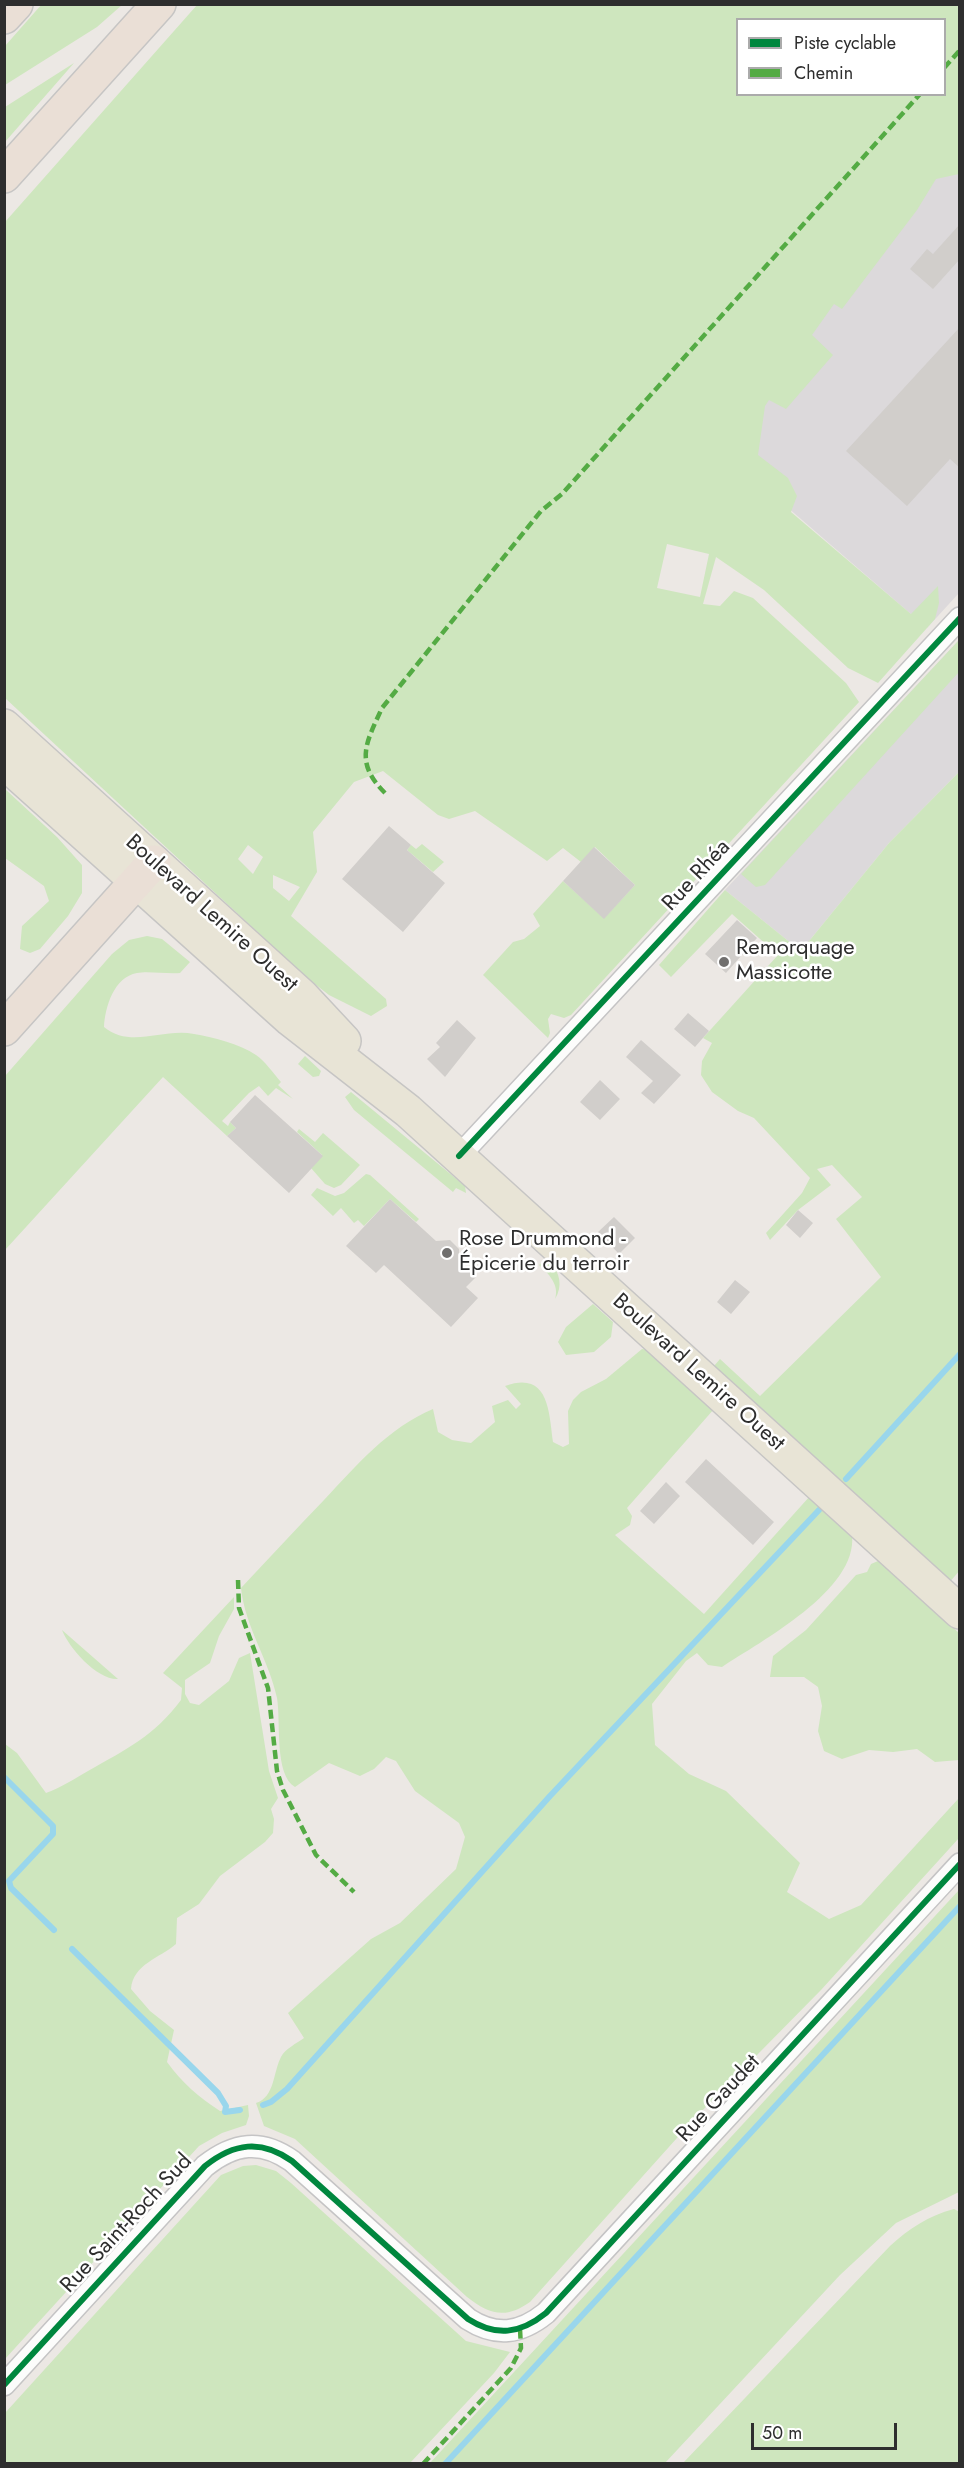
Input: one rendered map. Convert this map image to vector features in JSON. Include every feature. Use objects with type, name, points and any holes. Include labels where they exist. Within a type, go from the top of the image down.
[{"type":"highway","points":[[4,17],[16,4]]},
{"type":"highway","points":[[4,176],[159,4]]},
{"type":"highway","points":[[4,1029],[145,872]]},
{"type":"main road","name":"Boulevard Lemire Ouest","points":[[4,726],[290,1019],[408,1111],[459,1156],[960,1612]]},
{"type":"main road","name":"Boulevard Lemire Ouest","points":[[4,762],[302,996],[408,1111]]},
{"type":"street","name":"Rue Rhéa","points":[[459,1156],[960,618]]},
{"type":"street","name":"Rue Gaudet","points":[[490,2330],[520,2329],[546,2313],[960,1864]]},
{"type":"street","name":"Rue Saint-Roch Sud","points":[[4,2385],[205,2166],[228,2151],[248,2145],[275,2150],[292,2161],[459,2313],[490,2330]]},
{"type":"shaded area","points":[[959,104],[959,593],[927,628],[742,468],[757,401]]},
{"type":"shaded area","points":[[959,640],[959,772],[889,843],[805,946],[797,948],[725,890]]},
{"type":"green space","points":[[42,4],[122,5],[97,27],[5,85],[5,46]]},
{"type":"green space","points":[[197,5],[959,5],[959,174],[936,179],[917,210],[842,309],[834,304],[812,335],[833,355],[786,409],[769,400],[765,406],[758,455],[788,478],[797,496],[791,512],[911,614],[938,586],[939,603],[935,619],[878,683],[848,668],[764,590],[716,557],[703,604],[720,606],[734,591],[753,598],[846,683],[859,702],[571,1015],[564,1018],[551,1014],[548,1019],[550,1033],[548,1038],[483,975],[513,942],[524,939],[540,926],[533,914],[563,881],[604,918],[635,885],[595,847],[581,862],[563,848],[547,861],[475,811],[449,819],[438,815],[383,771],[354,782],[313,832],[317,872],[291,916],[386,999],[387,1006],[371,1016],[329,995],[307,978],[5,698],[5,222]],"holes":[[[667,544],[709,554],[700,597],[657,588]],[[248,845],[263,857],[253,874],[238,859]],[[273,875],[300,887],[289,901],[273,888]]]},
{"type":"green space","points":[[74,63],[5,142],[5,107]]},
{"type":"green space","points":[[959,640],[959,672],[765,885],[756,887],[741,874]]},
{"type":"green space","points":[[959,772],[960,1570],[949,1583],[714,1366],[720,1359],[760,1396],[881,1277],[836,1219],[862,1197],[832,1165],[817,1169],[831,1185],[798,1210],[770,1240],[766,1233],[802,1193],[810,1178],[754,1118],[738,1111],[712,1092],[701,1075],[702,1061],[712,1043],[703,1038],[778,955],[732,914],[671,977],[659,965],[725,890],[797,948],[805,946],[889,843]]},
{"type":"green space","points":[[5,789],[57,837],[82,865],[82,893],[68,916],[40,949],[30,953],[20,949],[22,926],[49,901],[44,886],[5,858]]},
{"type":"green space","points":[[422,844],[444,862],[433,872],[407,850],[411,845],[416,849]]},
{"type":"green space","points":[[147,936],[162,939],[190,962],[180,973],[137,973],[122,980],[112,994],[106,1011],[104,1027],[125,1037],[182,1033],[234,1044],[263,1060],[281,1082],[278,1085],[293,1099],[276,1088],[268,1096],[259,1086],[222,1121],[228,1126],[230,1122],[236,1128],[227,1136],[163,1077],[5,1250],[5,1076],[112,954],[129,940]]},
{"type":"green space","points":[[305,1056],[321,1071],[319,1076],[313,1077],[298,1064]]},
{"type":"green space","points":[[351,1092],[465,1186],[466,1193],[456,1188],[453,1192],[354,1110],[345,1097]]},
{"type":"green space","points":[[299,1129],[315,1142],[323,1133],[360,1165],[341,1185],[334,1188],[325,1184],[311,1168],[322,1155],[297,1132]]},
{"type":"green space","points":[[366,1174],[370,1175],[419,1219],[416,1222],[390,1199],[364,1226],[358,1220],[354,1223],[341,1208],[333,1216],[311,1195],[317,1188],[335,1196],[344,1193]]},
{"type":"green space","points":[[544,1261],[550,1262],[558,1275],[560,1284],[555,1299],[555,1284],[539,1265]]},
{"type":"green space","points":[[593,1304],[613,1322],[611,1337],[594,1352],[566,1355],[558,1342],[566,1327]]},
{"type":"green space","points":[[642,1349],[649,1350],[714,1409],[627,1508],[632,1516],[630,1525],[615,1535],[704,1614],[810,1496],[852,1535],[850,1555],[840,1575],[804,1612],[722,1667],[708,1665],[697,1653],[686,1661],[652,1704],[655,1745],[689,1774],[726,1791],[800,1863],[787,1892],[829,1919],[861,1905],[959,1798],[959,1838],[821,1990],[694,2119],[530,2302],[513,2311],[498,2313],[483,2308],[467,2297],[295,2139],[264,2126],[256,2103],[262,2100],[270,2090],[283,2054],[304,2038],[288,2013],[371,1939],[400,1923],[456,1869],[465,1837],[459,1823],[415,1791],[396,1761],[386,1757],[374,1769],[360,1776],[329,1763],[295,1787],[288,1781],[281,1760],[277,1698],[269,1670],[247,1616],[241,1588],[374,1448],[417,1417],[433,1409],[438,1432],[452,1440],[471,1443],[495,1422],[492,1406],[508,1400],[516,1409],[521,1404],[505,1386],[530,1384],[538,1389],[548,1407],[553,1442],[563,1447],[569,1444],[568,1411],[573,1400],[581,1392],[606,1379]]},
{"type":"green space","points":[[878,1561],[959,1633],[959,1760],[935,1762],[917,1749],[893,1752],[869,1750],[842,1759],[824,1751],[818,1731],[822,1706],[818,1687],[804,1677],[770,1677],[773,1656],[806,1630],[856,1575],[867,1572],[871,1564]]},
{"type":"green space","points":[[234,1597],[234,1609],[219,1636],[210,1663],[185,1680],[185,1694],[190,1703],[199,1705],[229,1681],[239,1658],[250,1653],[269,1771],[278,1798],[271,1809],[274,1819],[273,1833],[265,1842],[220,1876],[199,1904],[177,1918],[176,1944],[142,1967],[133,1980],[131,1989],[150,2011],[174,2030],[167,2062],[179,2077],[220,2111],[248,2105],[249,2116],[246,2125],[222,2133],[199,2146],[5,2359],[5,1744],[17,1753],[46,1793],[68,1783],[127,1748],[161,1723],[181,1700],[182,1688],[163,1673]]},
{"type":"green space","points":[[62,1630],[118,1679],[101,1674],[85,1662],[77,1654]]},
{"type":"green space","points":[[959,1890],[959,2192],[896,2223],[840,2275],[665,2463],[430,2463]]},
{"type":"green space","points":[[256,2165],[276,2171],[291,2183],[466,2341],[510,2352],[494,2373],[410,2463],[5,2463],[5,2413],[221,2175],[243,2166]]},
{"type":"green space","points":[[954,2209],[960,2212],[959,2463],[683,2463],[890,2246],[920,2223]]},
{"type":"building","points":[[960,224],[960,259],[933,289],[910,269],[927,249],[933,254]]},
{"type":"building","points":[[960,327],[960,468],[950,459],[907,506],[846,451]]},
{"type":"building","points":[[389,826],[411,845],[407,850],[445,883],[403,932],[342,879]]},
{"type":"building","points":[[594,847],[635,885],[604,919],[563,881]]},
{"type":"building","points":[[737,920],[757,938],[726,973],[705,954]]},
{"type":"building","points":[[688,1013],[709,1031],[695,1047],[674,1029]]},
{"type":"building","points":[[457,1020],[476,1038],[445,1077],[427,1059],[440,1047],[436,1043]]},
{"type":"building","points":[[641,1040],[681,1075],[654,1104],[641,1093],[653,1081],[626,1057]]},
{"type":"building","points":[[600,1080],[620,1099],[600,1120],[580,1102]]},
{"type":"building","points":[[255,1095],[323,1156],[289,1193],[227,1136],[236,1128],[230,1122]]},
{"type":"building","points":[[390,1199],[436,1241],[450,1240],[459,1249],[459,1261],[476,1277],[466,1287],[478,1298],[451,1327],[384,1265],[376,1273],[346,1246]]},
{"type":"building","points":[[798,1210],[813,1223],[800,1238],[786,1225]]},
{"type":"building","points":[[614,1217],[635,1238],[619,1254],[598,1232]]},
{"type":"building","points":[[735,1280],[750,1292],[731,1314],[717,1302]]},
{"type":"building","points":[[706,1459],[774,1522],[753,1545],[685,1482]]},
{"type":"building","points":[[666,1482],[680,1496],[654,1524],[640,1511]]},
{"type":"waterway","points":[[846,1479],[960,1354]]},
{"type":"waterway","points":[[263,2105],[271,2102],[287,2089],[550,1796],[819,1510]]},
{"type":"waterway","points":[[4,1777],[53,1826],[53,1834],[9,1881],[11,1888],[54,1930]]},
{"type":"waterway","points":[[445,2464],[960,1906]]},
{"type":"waterway","points":[[72,1949],[218,2093],[226,2106],[225,2112],[240,2110]]},
{"type":"marked path","points":[[946,66],[960,50]]},
{"type":"marked path","points":[[385,793],[375,782],[366,762],[368,742],[382,708],[541,511],[562,494],[918,96]]},
{"type":"marked path","points":[[238,1580],[239,1608],[268,1688],[277,1771],[283,1790],[316,1855],[354,1892]]},
{"type":"marked path","points":[[423,2464],[511,2368],[521,2348],[520,2329]]},
{"type":"cycle path","points":[[459,1156],[960,618]]},
{"type":"cycle path","points":[[4,2385],[205,2166],[226,2152],[248,2147],[269,2149],[292,2161],[468,2319],[478,2325],[498,2331],[508,2331],[527,2325],[546,2313],[960,1864]]},
{"type":"place","name":"Remorquage Massicotte","points":[[724,962]]},
{"type":"place","name":"Rose Drummond - Épicerie du terroir","points":[[447,1253]]}]
